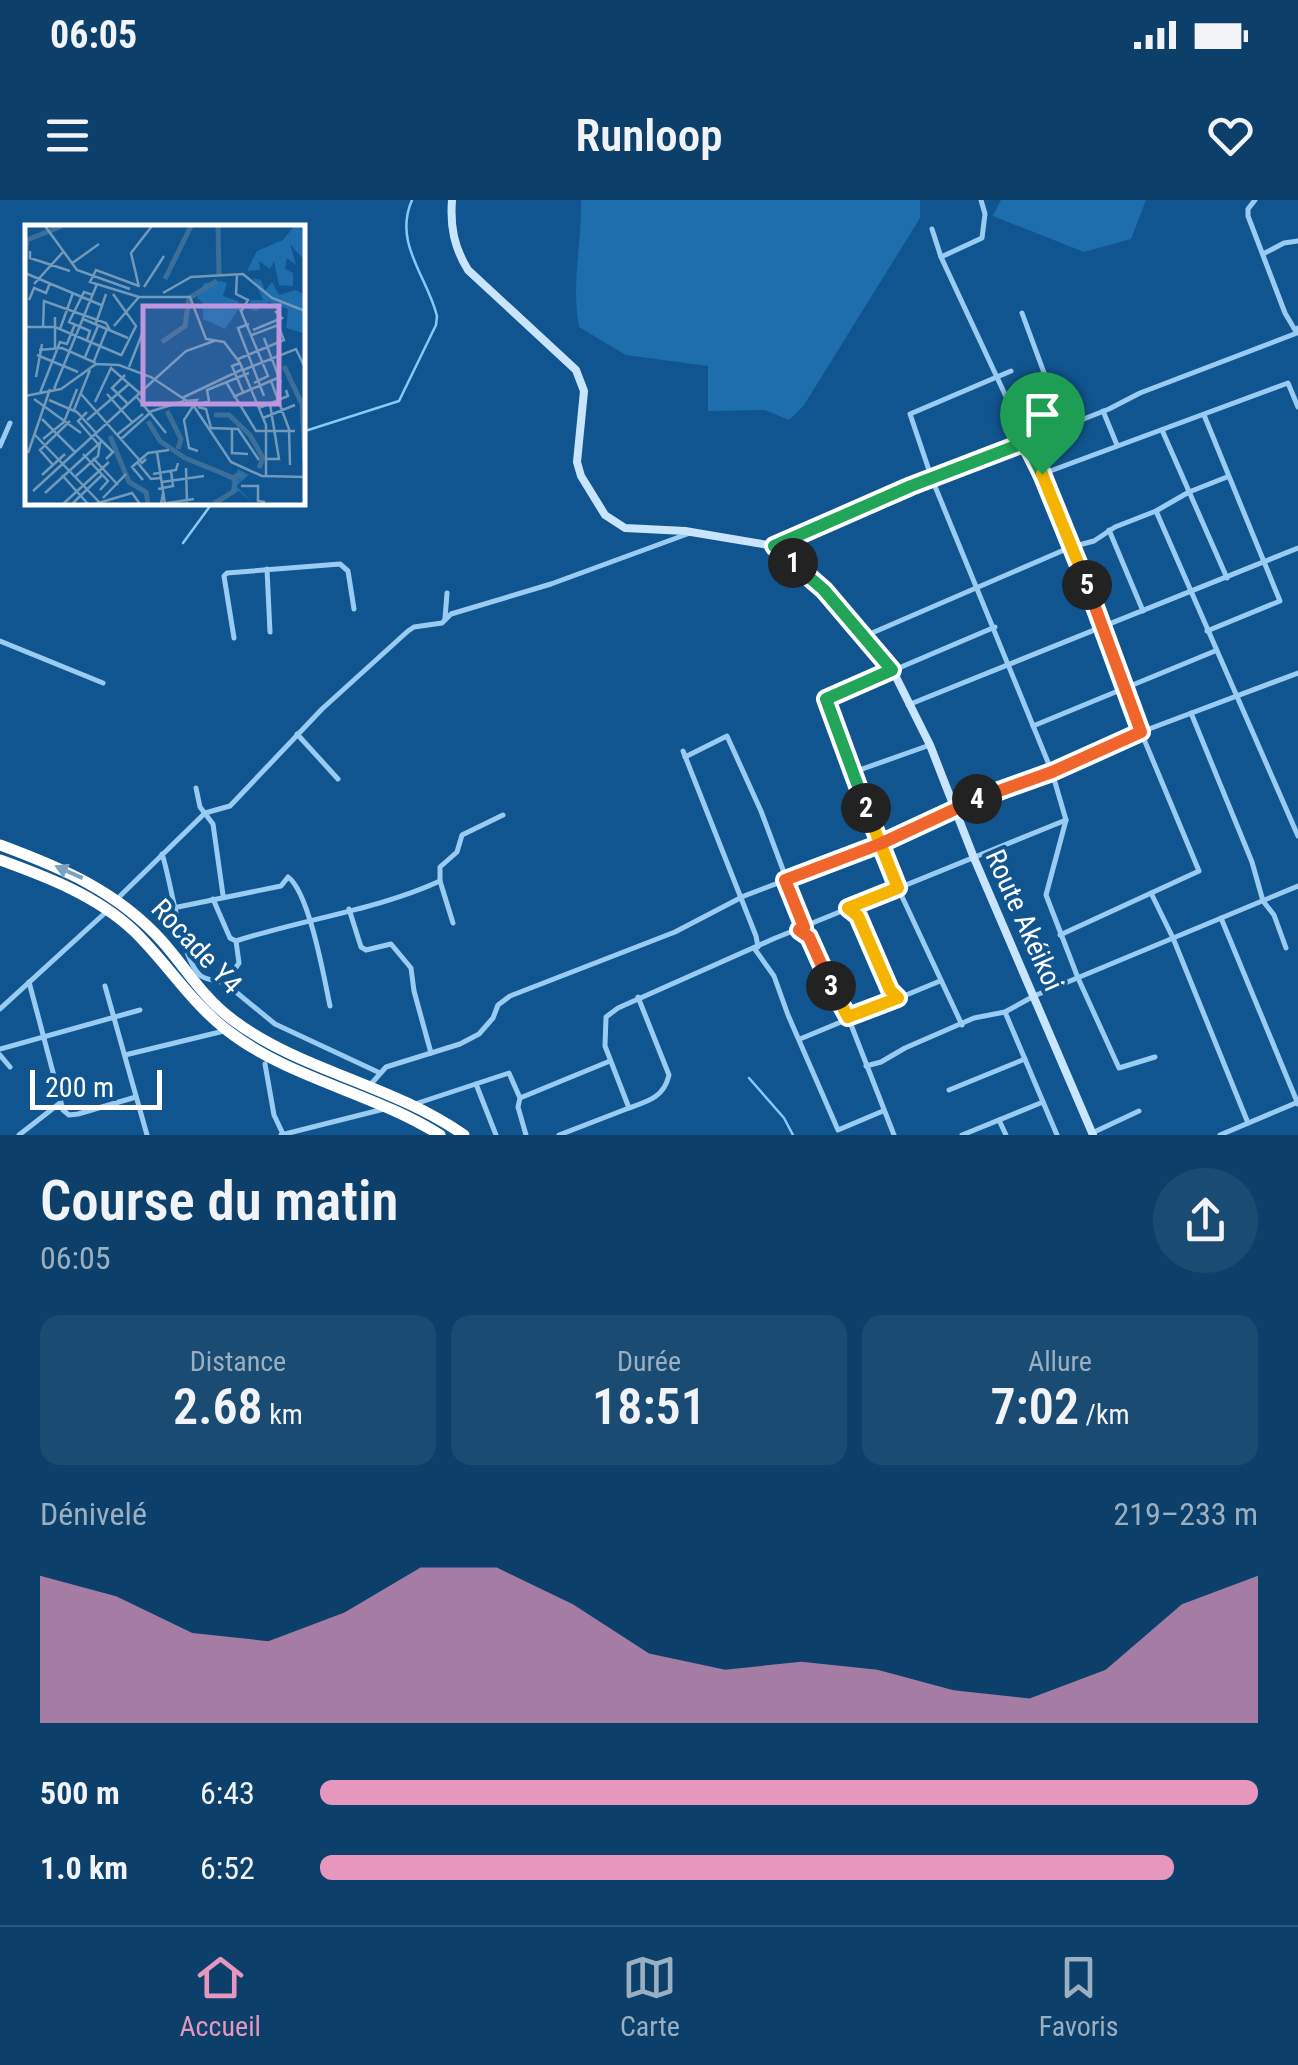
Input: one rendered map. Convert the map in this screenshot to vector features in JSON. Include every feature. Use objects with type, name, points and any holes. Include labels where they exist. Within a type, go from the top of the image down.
[{"type":"highway","name":"Rocade Y4","points":[[0,845],[83,878],[117,899],[164,942],[202,994],[270,1044],[415,1104],[464,1135]]},
{"type":"highway","name":"Rocade Y4","points":[[0,860],[75,890],[108,910],[132,930],[227,1031],[263,1054],[392,1108],[440,1135]]},
{"type":"street","points":[[452,200],[452,234],[468,270],[566,359],[582,380],[584,400],[577,462],[606,515],[625,528],[693,532],[774,546],[1298,330],[1285,313],[1248,216],[1255,200]]},
{"type":"street","points":[[940,257],[982,238],[985,214],[981,200]]},
{"type":"street","points":[[932,229],[940,257],[1042,474],[1105,627],[1141,732],[1199,870],[1060,935]]},
{"type":"street","points":[[1263,254],[1298,241]]},
{"type":"street","points":[[1022,314],[1064,427]]},
{"type":"street","points":[[1011,370],[910,414],[932,479],[980,588],[1052,772],[1066,820],[1046,895],[1060,935],[1120,1068],[1155,1057]]},
{"type":"street","points":[[1042,474],[1288,383],[1298,407]]},
{"type":"street","points":[[1104,411],[1117,446]]},
{"type":"street","points":[[1204,415],[1280,601],[1207,631]]},
{"type":"street","points":[[0,446],[10,423]]},
{"type":"street","points":[[1162,430],[1227,578]]},
{"type":"street","points":[[865,636],[1071,547],[1094,541],[1109,530],[1227,477]]},
{"type":"street","points":[[1156,512],[1298,836]]},
{"type":"street","points":[[1109,530],[1143,611]]},
{"type":"street","points":[[117,899],[205,813],[230,806],[297,734],[414,626],[445,622],[451,614],[550,584],[693,532]]},
{"type":"street","name":"Route Akéikoi","points":[[774,546],[824,590],[892,670],[930,745],[974,858],[1093,1134]]},
{"type":"street","points":[[908,704],[1298,548]]},
{"type":"street","points":[[234,638],[224,575],[340,564],[346,567],[354,609]]},
{"type":"street","points":[[267,569],[270,632]]},
{"type":"street","points":[[445,622],[447,593]]},
{"type":"street","points":[[962,1026],[898,888],[826,699],[995,626]]},
{"type":"street","points":[[0,640],[103,683]]},
{"type":"street","points":[[1034,726],[1216,650]]},
{"type":"street","points":[[371,1084],[386,1067],[479,1034],[506,998],[675,932],[740,898],[880,844],[982,797],[1298,673]]},
{"type":"street","points":[[1192,714],[1252,862],[1263,900],[1274,915],[1286,948]]},
{"type":"street","points":[[297,734],[338,779]]},
{"type":"street","points":[[883,1111],[838,1130],[774,976],[756,947],[684,754],[727,736],[761,811],[802,928],[848,1017],[894,1135]]},
{"type":"street","points":[[851,773],[930,745]]},
{"type":"street","points":[[196,788],[213,824],[223,895]]},
{"type":"street","points":[[452,924],[440,867],[457,852],[462,835],[503,815]]},
{"type":"street","points":[[629,1108],[610,1061],[604,1037],[606,1017],[638,998],[756,947],[1066,820]]},
{"type":"street","points":[[162,854],[173,908],[194,966],[202,976],[224,983],[275,1024],[380,1074]]},
{"type":"street","points":[[173,908],[281,886],[288,876],[298,886],[330,1006]]},
{"type":"street","points":[[213,899],[230,938],[236,940],[404,898],[440,881]]},
{"type":"street","points":[[866,1066],[974,1018],[1005,1012],[1034,996],[1298,886]]},
{"type":"street","points":[[1151,893],[1248,1124]]},
{"type":"street","points":[[848,908],[858,916],[890,990],[898,998]]},
{"type":"street","points":[[349,909],[361,948],[391,944],[407,960],[431,1054]]},
{"type":"street","points":[[0,1009],[108,910]]},
{"type":"street","points":[[1220,918],[1298,1103],[1220,1135]]},
{"type":"street","points":[[224,983],[239,963],[236,940]]},
{"type":"street","points":[[800,1039],[941,980]]},
{"type":"street","points":[[29,982],[60,1103],[69,1115],[136,1096]]},
{"type":"street","points":[[105,986],[147,1135]]},
{"type":"street","points":[[558,1135],[654,1100],[666,1088],[668,1075],[638,998]]},
{"type":"street","points":[[10,1066],[0,1052],[42,1036],[140,1010]]},
{"type":"street","points":[[1005,1012],[1057,1135]]},
{"type":"street","points":[[125,1056],[227,1031]]},
{"type":"street","points":[[949,1090],[1025,1059]]},
{"type":"street","points":[[520,1098],[610,1061]]},
{"type":"street","points":[[265,1064],[274,1115],[284,1134],[392,1108]]},
{"type":"street","points":[[415,1104],[509,1073],[520,1098],[526,1135]]},
{"type":"street","points":[[476,1084],[496,1135]]},
{"type":"street","points":[[962,1135],[1043,1102]]},
{"type":"street","points":[[19,1135],[60,1103]]},
{"type":"street","points":[[1093,1134],[1139,1111]]},
{"type":"street","points":[[1000,1120],[1006,1135]]},
{"type":"shaded area","points":[[581,200],[920,200],[920,218],[804,405],[789,420],[765,410],[708,411],[708,366],[626,355],[579,327],[576,295]]},
{"type":"shaded area","points":[[1001,200],[1146,200],[1131,239],[1084,252],[993,216]]},
{"type":"waterway","points":[[305,431],[399,401],[436,325],[437,316],[406,231],[412,200]]},
{"type":"waterway","points":[[183,543],[211,505]]},
{"type":"waterway","points":[[749,1078],[784,1118],[793,1135]]},
{"type":"route","points":[[1042,474],[1026,442],[911,486],[774,546],[824,590],[892,670],[826,699],[851,773],[872,823],[880,844],[898,888],[848,908],[858,916],[890,990],[898,998],[848,1017],[809,937],[799,930],[804,927],[785,880],[880,844],[956,807],[957,810],[1052,772],[1141,732],[1105,627],[1042,474]]}]
